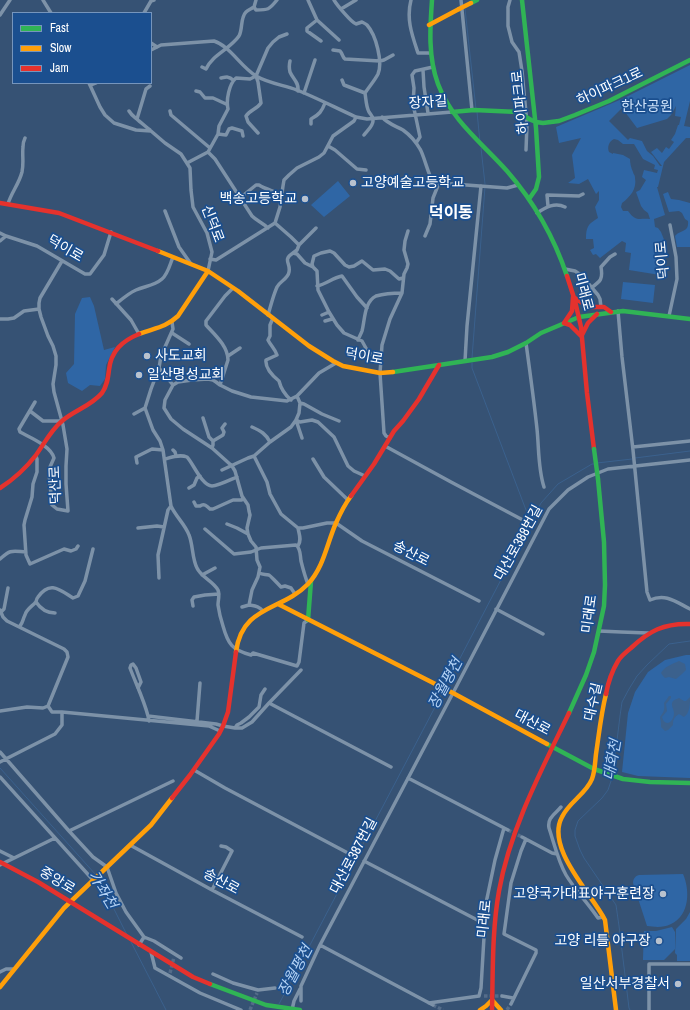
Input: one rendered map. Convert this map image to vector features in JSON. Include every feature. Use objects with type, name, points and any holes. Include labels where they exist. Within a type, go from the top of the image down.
[{"type":"street","points":[[0,15],[10,0]]},
{"type":"street","points":[[43,0],[50,12]]},
{"type":"street","points":[[145,12],[151,1],[154,0]]},
{"type":"street","points":[[202,67],[206,69],[209,63],[227,49],[238,36],[245,13],[254,7],[256,0]]},
{"type":"street","points":[[254,7],[256,10],[267,10],[272,8],[277,0]]},
{"type":"street","points":[[308,0],[317,20],[340,40]]},
{"type":"street","points":[[334,0],[352,22],[356,24],[362,22],[368,26],[380,54],[377,76],[365,93],[368,107],[374,122],[364,135]]},
{"type":"street","points":[[341,9],[356,0]]},
{"type":"street","points":[[411,0],[409,7],[409,27],[418,53],[430,53]]},
{"type":"street","name":"미래로","points":[[432,0],[429,25],[430,53],[434,74],[440,89],[452,112],[486,151],[510,174],[529,199],[558,251],[568,277],[579,317],[582,336],[604,542],[604,606],[594,652],[586,675],[570,711],[529,798],[509,851],[499,891],[494,929],[492,1010]]},
{"type":"street","points":[[461,0],[473,110]]},
{"type":"street","points":[[429,25],[477,0]]},
{"type":"street","points":[[510,0],[508,7],[508,26],[512,42],[519,52],[527,117],[526,150]]},
{"type":"street","name":"하이파크로","points":[[522,0],[535,122],[539,177],[536,190],[529,199]]},
{"type":"street","points":[[317,20],[307,28],[307,31],[321,42]]},
{"type":"street","points":[[233,80],[236,78],[250,79],[256,76],[268,48],[279,37],[287,34]]},
{"type":"street","name":"장자길","points":[[152,50],[161,45],[214,41],[221,43],[242,66],[256,76],[304,93],[356,117],[367,119],[473,110],[518,112],[527,117]]},
{"type":"street","points":[[152,44],[157,47]]},
{"type":"street","points":[[333,50],[340,51],[345,59],[380,61],[393,55]]},
{"type":"street","points":[[304,93],[315,60]]},
{"type":"street","name":"하이파크1로","points":[[535,122],[557,121],[568,118],[629,92],[690,60]]},
{"type":"street","points":[[290,61],[290,73],[295,79],[298,91]]},
{"type":"street","points":[[416,143],[420,137],[413,104],[414,88],[412,75],[415,71],[433,67]]},
{"type":"street","points":[[423,70],[428,113]]},
{"type":"street","points":[[221,78],[228,76],[233,80]]},
{"type":"street","points":[[256,76],[261,103],[246,116],[248,122],[258,133]]},
{"type":"street","points":[[129,111],[131,115],[181,154],[187,164],[208,152],[218,134],[219,126],[228,109],[226,104],[227,97],[233,80]]},
{"type":"street","points":[[342,80],[344,85],[365,93]]},
{"type":"street","points":[[90,84],[100,107],[105,115],[114,123],[136,130],[151,131]]},
{"type":"street","points":[[137,119],[146,89],[150,86]]},
{"type":"street","points":[[196,91],[200,92],[205,98],[212,98],[226,104]]},
{"type":"street","points":[[311,124],[311,120],[318,115],[325,103]]},
{"type":"street","points":[[170,111],[171,115],[210,148]]},
{"type":"street","points":[[210,259],[216,260],[275,223],[280,208],[284,180],[297,168],[324,153],[333,136],[354,121],[356,117]]},
{"type":"street","name":"장자길","points":[[382,117],[386,122],[403,130],[416,143],[424,157],[430,177],[433,181],[439,183]]},
{"type":"street","points":[[527,117],[535,122]]},
{"type":"street","points":[[218,134],[226,135],[229,129],[232,128],[242,131],[243,136]]},
{"type":"street","points":[[8,204],[22,172],[23,147],[25,138]]},
{"type":"street","points":[[328,146],[335,150],[357,169],[366,170]]},
{"type":"street","points":[[208,152],[215,159],[252,216],[268,228]]},
{"type":"street","name":"신덕로","points":[[187,164],[190,168],[193,207],[207,233],[212,252],[208,271]]},
{"type":"street","points":[[424,236],[430,224],[433,198],[439,183],[507,188],[518,185]]},
{"type":"street","points":[[240,198],[256,185],[282,194]]},
{"type":"street","points":[[466,361],[467,326],[482,186]]},
{"type":"street","points":[[548,206],[547,195],[578,196],[583,194]]},
{"type":"street","name":"덕이로","points":[[0,203],[58,213],[111,232],[208,271],[234,288],[309,346],[343,366],[380,373],[398,372],[492,357],[508,352],[526,343]]},
{"type":"street","points":[[537,213],[548,206],[560,205],[565,207]]},
{"type":"street","points":[[165,211],[179,247],[192,265]]},
{"type":"street","points":[[275,223],[299,245]]},
{"type":"street","name":"덕이로","points":[[669,316],[677,279],[676,257],[670,225]]},
{"type":"street","points":[[268,315],[272,298],[280,283],[287,278],[289,274],[290,270],[287,258],[297,250],[299,245],[316,228]]},
{"type":"street","points":[[390,438],[384,433],[380,363],[385,335],[402,293],[403,278],[408,264],[404,250],[408,231]]},
{"type":"street","name":"덕이로","points":[[0,233],[37,246],[85,274],[90,274],[104,255],[111,232]]},
{"type":"street","points":[[0,241],[6,236]]},
{"type":"street","points":[[313,267],[312,264],[314,256],[321,252],[330,251],[334,253],[344,265],[349,267],[362,261],[373,270],[385,269],[390,271],[399,279],[403,278]]},
{"type":"street","points":[[294,253],[317,271],[318,290],[332,318],[344,334],[362,341],[370,353],[380,363]]},
{"type":"street","points":[[592,288],[600,282],[602,275],[601,267],[610,257],[615,254]]},
{"type":"street","points":[[116,304],[132,292],[152,286],[162,279],[166,274],[173,257]]},
{"type":"street","points":[[30,411],[43,421],[62,421],[53,384],[56,356],[44,326],[39,309],[39,303],[40,298],[62,261]]},
{"type":"street","points":[[565,269],[575,271],[581,275],[598,295],[601,307]]},
{"type":"street","name":"덕산로","points":[[0,488],[18,475],[36,456],[51,432],[62,421],[68,416],[88,406],[97,398],[108,382],[109,362],[111,356],[116,350],[128,339],[163,327],[172,322],[178,316],[208,271]]},
{"type":"street","points":[[317,286],[326,284],[338,276],[342,276],[367,308]]},
{"type":"street","points":[[220,385],[228,356],[222,344],[206,325],[206,321],[225,296],[234,288]]},
{"type":"street","points":[[358,340],[370,302],[376,296],[402,293]]},
{"type":"street","points":[[564,323],[572,311],[574,297],[589,307],[604,307],[611,312]]},
{"type":"street","points":[[112,299],[131,320],[139,334]]},
{"type":"street","points":[[0,319],[14,318],[24,311],[39,309]]},
{"type":"street","points":[[618,311],[647,592],[650,600],[658,597],[667,597],[690,609]]},
{"type":"street","points":[[544,487],[542,481],[526,343],[541,333],[564,323],[579,317],[597,314],[618,311],[690,319]]},
{"type":"street","points":[[322,314],[329,312]]},
{"type":"street","points":[[564,323],[570,325],[582,336],[584,328],[597,314]]},
{"type":"street","points":[[273,318],[270,325],[270,336],[268,340],[275,348],[277,354],[266,360],[266,364],[273,376],[279,380],[282,392],[291,400]]},
{"type":"street","points":[[325,321],[332,318]]},
{"type":"street","points":[[172,322],[172,333],[161,356],[159,368],[146,408],[153,430],[160,441],[163,450],[171,506],[189,533],[196,566],[202,575],[218,590],[220,618],[229,643],[243,653],[251,655],[253,653],[297,666],[299,662],[304,623],[308,620],[310,582],[306,578],[298,546],[300,544],[298,528],[281,514],[270,494],[267,482],[254,456]]},
{"type":"street","points":[[172,333],[189,344]]},
{"type":"street","points":[[228,356],[240,348]]},
{"type":"street","points":[[248,605],[252,590],[258,578],[260,567],[257,560],[256,547],[248,534],[247,528],[250,515],[248,505],[244,500],[235,471],[232,466],[212,448],[183,429],[171,419],[164,408],[165,400],[173,385],[178,382],[208,379],[251,397],[287,401],[297,396],[319,373],[336,363]]},
{"type":"street","points":[[0,987],[70,902],[151,825],[194,770],[222,728],[228,712],[236,649],[244,627],[254,616],[295,594],[310,582],[323,560],[336,523],[348,500],[439,366]]},
{"type":"street","points":[[159,368],[173,385]]},
{"type":"street","points":[[222,470],[254,456],[291,427],[299,413],[300,403],[297,396]]},
{"type":"street","points":[[35,402],[19,429],[20,432],[43,445]]},
{"type":"street","points":[[300,403],[339,421]]},
{"type":"street","points":[[134,414],[146,408]]},
{"type":"street","points":[[203,418],[209,437],[213,441],[212,448]]},
{"type":"street","points":[[296,420],[302,438]]},
{"type":"street","points":[[296,420],[300,422],[312,420],[318,422],[334,437],[348,466],[365,476]]},
{"type":"street","name":"덕산로","points":[[43,445],[53,454],[54,458],[49,473],[52,505],[57,509],[68,511],[66,484],[67,449],[62,421]]},
{"type":"street","points":[[213,441],[223,435],[224,432],[222,428],[225,424]]},
{"type":"street","points":[[252,427],[264,433],[270,442]]},
{"type":"street","points":[[633,448],[690,441]]},
{"type":"street","points":[[385,446],[521,519]]},
{"type":"street","points":[[137,464],[136,458],[140,455],[152,449],[163,450]]},
{"type":"street","points":[[173,450],[176,456]]},
{"type":"street","points":[[165,459],[183,455],[187,456],[200,476],[212,486],[237,477]]},
{"type":"street","points":[[36,456],[36,472],[32,498],[24,520],[26,555],[30,564],[64,549],[71,551],[76,549],[78,546]]},
{"type":"street","points":[[313,459],[324,477],[348,500]]},
{"type":"street","name":"대산로388번길","points":[[452,693],[548,509],[568,490],[588,477],[608,469],[690,460]]},
{"type":"street","points":[[188,488],[194,485],[197,478],[200,476]]},
{"type":"street","points":[[194,502],[196,506],[206,505],[210,509],[213,509],[233,500],[244,500]]},
{"type":"street","points":[[159,578],[158,555],[168,510],[171,506]]},
{"type":"street","points":[[298,528],[336,523]]},
{"type":"street","name":"송산로","points":[[336,523],[362,541],[479,600]]},
{"type":"street","points":[[227,524],[248,534]]},
{"type":"street","points":[[138,528],[153,526],[164,527]]},
{"type":"street","points":[[205,529],[234,554],[251,552],[261,548],[298,546]]},
{"type":"street","points":[[20,626],[24,621],[25,614],[30,606],[36,602],[44,590],[50,587],[56,588],[73,598],[78,596],[85,581],[93,549]]},
{"type":"street","points":[[0,559],[12,550],[26,552]]},
{"type":"street","points":[[202,575],[215,568]]},
{"type":"street","points":[[259,573],[262,575],[269,575],[281,587],[285,586],[291,588],[295,594]]},
{"type":"street","points":[[0,711],[27,707],[43,708],[48,706],[68,657],[67,652],[64,649],[8,621],[3,617],[0,611],[4,609],[8,588]]},
{"type":"street","points":[[193,606],[192,600],[194,597],[219,594]]},
{"type":"street","points":[[36,602],[39,607],[51,613],[55,613]]},
{"type":"street","points":[[278,604],[308,620]]},
{"type":"street","points":[[242,607],[248,605],[257,606],[263,611]]},
{"type":"street","points":[[496,609],[543,634]]},
{"type":"street","name":"대산로","points":[[308,620],[452,693],[602,773],[623,779],[650,782],[690,783]]},
{"type":"street","name":"대수길","points":[[560,821],[570,805],[588,788],[593,776],[601,712],[605,693],[618,661],[648,633],[670,625],[690,624]]},
{"type":"street","points":[[599,631],[648,633]]},
{"type":"street","points":[[138,688],[141,682],[133,664],[130,668],[138,688],[145,705],[148,721]]},
{"type":"street","points":[[48,706],[52,712],[222,728],[242,728],[252,722],[301,670]]},
{"type":"street","points":[[197,722],[200,683]]},
{"type":"street","points":[[235,728],[237,724],[241,723],[259,708],[261,695],[265,689]]},
{"type":"street","name":"대산로387번길","points":[[301,1001],[301,986],[320,945],[452,693]]},
{"type":"street","points":[[269,703],[391,767]]},
{"type":"street","points":[[0,762],[55,734],[62,725],[62,712]]},
{"type":"street","points":[[148,716],[216,724],[222,728]]},
{"type":"street","points":[[0,752],[69,831],[105,869],[122,906],[144,937],[154,941],[174,956],[181,958]]},
{"type":"street","points":[[194,770],[346,852]]},
{"type":"street","points":[[0,777],[94,879]]},
{"type":"street","points":[[408,778],[506,829],[499,842],[486,904],[481,988],[479,996]]},
{"type":"street","points":[[69,831],[173,781]]},
{"type":"street","points":[[561,807],[549,820],[548,828],[563,869],[598,918],[603,917]]},
{"type":"street","points":[[552,816],[560,821],[558,828],[559,838],[566,859],[603,917],[606,927],[616,1010]]},
{"type":"street","points":[[1,864],[55,838]]},
{"type":"street","points":[[511,1004],[536,953],[536,950],[504,934],[511,883],[524,838],[552,854],[558,854]]},
{"type":"street","name":"송산로","points":[[130,845],[302,937]]},
{"type":"street","points":[[212,890],[232,852],[226,847],[221,846]]},
{"type":"street","points":[[0,851],[14,858]]},
{"type":"street","points":[[364,861],[485,924]]},
{"type":"street","name":"중앙로","points":[[1,864],[38,882],[140,945]]},
{"type":"street","points":[[144,937],[140,945],[193,977],[216,988],[266,1005],[300,1010]]},
{"type":"street","points":[[320,945],[431,1004],[484,996]]},
{"type":"street","points":[[150,952],[155,968],[170,974],[200,993],[241,1010]]},
{"type":"street","points":[[649,1010],[649,964],[690,964]]},
{"type":"street","points":[[0,972],[6,969],[14,969]]},
{"type":"street","points":[[213,974],[257,992],[275,988]]},
{"type":"street","points":[[291,1009],[301,986]]},
{"type":"street","points":[[502,996],[514,998]]},
{"type":"street","points":[[480,1010],[492,1000],[501,1010]]},
{"type":"green space","name":"한산공원","points":[[690,65],[690,101],[684,126],[690,127],[690,138],[686,138],[664,162],[657,187],[665,215],[654,219],[655,227],[661,232],[665,242],[663,252],[664,264],[660,275],[629,270],[631,253],[625,252],[626,243],[622,241],[600,258],[596,254],[593,255],[590,250],[594,248],[593,239],[586,239],[586,235],[588,226],[598,218],[595,207],[599,200],[599,191],[596,194],[588,179],[579,184],[568,183],[575,178],[572,155],[581,138],[559,143],[556,127],[622,99]],"holes":[[[676,106],[675,116],[681,117],[679,125],[671,140],[674,142],[669,149],[666,147],[662,153],[657,148],[651,152],[662,166],[660,166],[653,156],[647,151],[642,141],[630,138],[628,140],[609,121],[622,108],[637,128],[667,119]],[[614,139],[623,144],[634,144],[643,159],[655,165],[654,169],[658,170],[657,173],[644,170],[642,177],[646,180],[640,190],[636,192],[641,206],[648,213],[650,219],[635,218],[628,211],[623,211],[621,207],[622,203],[628,198],[634,189],[635,177],[630,159],[623,155],[609,152],[609,144]]]},
{"type":"green space","points":[[338,181],[350,196],[324,217],[311,205]]},
{"type":"green space","points":[[668,192],[671,199],[690,203],[690,247],[677,247],[675,236],[688,227],[688,221],[679,211],[669,212],[663,194]]},
{"type":"green space","points":[[623,282],[655,285],[653,303],[621,299]]},
{"type":"green space","points":[[90,297],[94,306],[104,350],[115,347],[106,365],[105,379],[100,386],[90,385],[82,391],[68,383],[66,373],[74,364],[75,314],[82,298]]},
{"type":"green space","points":[[690,655],[690,778],[638,776],[622,772],[628,713],[635,692],[648,672],[665,660]]},
{"type":"green space","name":"고양국가대표야구훈련장","points":[[683,874],[687,887],[687,902],[682,915],[671,924],[665,926],[647,926],[633,883],[634,878],[639,875]]},
{"type":"green space","points":[[690,912],[690,961],[677,961],[677,955],[675,953],[676,929],[686,919]]},
{"type":"green space","name":"고양 리틀 야구장","points":[[672,927],[675,932],[675,949],[664,960],[643,960],[644,931],[656,931]]},
{"type":"shaded area","points":[[679,661],[685,664],[686,670],[676,679],[669,677],[665,678],[661,673],[662,671],[668,666]]},
{"type":"shaded area","points":[[669,696],[671,696],[671,698],[666,704],[667,711],[662,717],[667,723],[673,719],[674,716],[673,701],[679,698],[686,701],[690,697],[690,705],[689,711],[686,715],[684,717],[679,714],[677,715],[674,719],[673,725],[665,731],[661,727],[660,717],[664,710],[664,703]]},
{"type":"waterway","points":[[465,9],[476,109]]},
{"type":"waterway","points":[[477,112],[480,142]]},
{"type":"waterway","points":[[481,148],[485,184]]},
{"type":"waterway","points":[[472,358],[485,187]]},
{"type":"waterway","points":[[472,363],[472,368],[531,520]]},
{"type":"waterway","name":"장월평천","points":[[635,458],[690,451]]},
{"type":"waterway","name":"장월평천","points":[[597,463],[632,459]]},
{"type":"waterway","name":"장월평천","points":[[445,687],[541,503],[558,484],[594,464]]},
{"type":"waterway","name":"대화천","points":[[613,773],[622,702],[629,689],[637,676],[669,644],[690,641]]},
{"type":"waterway","name":"장월평천","points":[[279,1004],[444,690]]},
{"type":"waterway","name":"가좌천","points":[[0,768],[96,875]]},
{"type":"waterway","name":"대화천","points":[[612,778],[608,790],[602,798],[578,821],[575,836],[584,858],[616,905],[630,1010]]},
{"type":"waterway","name":"가좌천","points":[[98,877],[127,935]]},
{"type":"waterway","name":"가좌천","points":[[131,942],[166,1010]]},
{"type":"tunnel","points":[[508,830],[522,837]]},
{"type":"tunnel","points":[[170,973],[174,957]]},
{"type":"tunnel","points":[[250,1010],[257,993]]},
{"type":"tunnel","points":[[484,996],[502,996]]},
{"type":"tunnel","points":[[507,1010],[511,1004]]},
{"type":"tunnel","points":[[433,1005],[443,1010]]},
{"type":"traffic: fast","points":[[432,0],[430,32],[431,53],[435,74],[444,97],[451,109],[468,131],[507,171],[526,195],[542,220],[556,248],[567,276]]},
{"type":"traffic: fast","points":[[471,3],[477,0]]},
{"type":"traffic: fast","points":[[522,0],[536,128],[539,177],[536,189],[529,199]]},
{"type":"traffic: fast","points":[[452,112],[474,110],[518,112],[536,122],[543,123],[559,121],[609,101],[690,60]]},
{"type":"traffic: fast","points":[[393,372],[492,357],[508,352],[541,333],[579,317],[623,311],[690,319]]},
{"type":"traffic: fast","points":[[594,449],[598,479]]},
{"type":"traffic: fast","points":[[569,713],[586,675],[594,652],[604,606],[604,542],[598,479]]},
{"type":"traffic: fast","points":[[308,620],[311,581]]},
{"type":"traffic: fast","points":[[547,744],[594,769],[623,779],[650,782],[690,783]]},
{"type":"traffic: fast","points":[[210,984],[266,1005],[300,1010]]},
{"type":"traffic: slow","points":[[459,9],[471,3]]},
{"type":"traffic: slow","points":[[429,25],[459,9]]},
{"type":"traffic: slow","points":[[158,251],[208,271],[238,291],[309,346],[333,361],[343,366],[380,373],[393,372]]},
{"type":"traffic: slow","points":[[139,334],[164,325],[178,316],[208,271]]},
{"type":"traffic: slow","points":[[236,652],[240,637],[246,625],[264,610],[298,593],[308,584],[322,563],[333,531],[351,496]]},
{"type":"traffic: slow","points":[[278,604],[453,693],[547,744]]},
{"type":"traffic: slow","points":[[606,694],[601,716],[592,779],[586,789],[565,812],[558,829],[560,843],[572,870],[605,920],[616,1010]]},
{"type":"traffic: slow","points":[[0,987],[64,908],[151,825],[172,798]]},
{"type":"traffic: slow","points":[[480,1010],[492,1000],[501,1010]]},
{"type":"traffic: jam","points":[[0,203],[59,213],[158,251]]},
{"type":"traffic: jam","points":[[567,276],[581,327],[594,449]]},
{"type":"traffic: jam","points":[[581,336],[570,325],[564,323],[572,311],[573,297],[589,307],[604,307],[611,312]]},
{"type":"traffic: jam","points":[[582,335],[588,323],[597,314]]},
{"type":"traffic: jam","points":[[0,488],[15,477],[28,464],[58,425],[102,393],[108,379],[110,363],[115,352],[123,343],[139,334]]},
{"type":"traffic: jam","points":[[351,496],[374,464],[394,431],[419,399],[439,365]]},
{"type":"traffic: jam","points":[[606,694],[610,677],[618,661],[638,642],[658,629],[672,625],[690,624]]},
{"type":"traffic: jam","points":[[172,798],[190,775],[223,726],[228,712],[236,652]]},
{"type":"traffic: jam","points":[[492,1010],[495,921],[504,868],[528,800],[569,713]]},
{"type":"traffic: jam","points":[[0,862],[38,882],[193,977],[210,984]]},
{"type":"place","name":"고양예술고등학교","points":[[353,183]]},
{"type":"place","name":"백송고등학교","points":[[305,199]]},
{"type":"place","name":"사도교회","points":[[147,356]]},
{"type":"place","name":"일산명성교회","points":[[139,375]]},
{"type":"place","name":"고양국가대표야구훈련장","points":[[663,894]]},
{"type":"place","name":"고양 리틀 야구장","points":[[659,941]]},
{"type":"place","name":"일산서부경찰서","points":[[678,984]]},
{"type":"district","name":"덕이동","points":[[451,214]]}]
